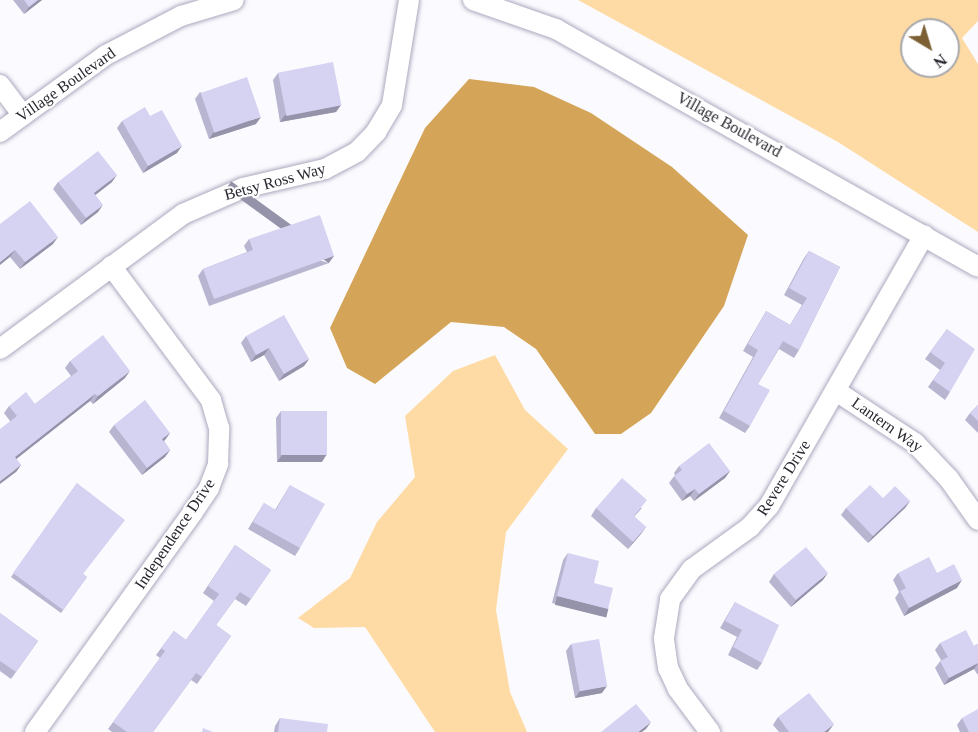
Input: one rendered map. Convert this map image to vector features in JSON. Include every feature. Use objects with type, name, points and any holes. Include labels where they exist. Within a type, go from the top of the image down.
[{"type":"street","name":"Village Boulevard","points":[[0,132],[106,55],[181,16],[234,0]]},
{"type":"street","name":"Betsy Ross Way","points":[[0,349],[171,221],[208,201],[243,188],[325,169],[357,152],[376,132],[392,105],[409,0]]},
{"type":"street","name":"Village Boulevard","points":[[473,0],[556,30],[978,267]]},
{"type":"street","points":[[0,85],[23,115]]},
{"type":"street","name":"Revere Drive","points":[[710,732],[668,668],[664,638],[670,599],[692,569],[763,515],[924,235]]},
{"type":"street","name":"Independence Drive","points":[[35,732],[193,512],[209,488],[218,464],[219,428],[211,400],[111,266]]},
{"type":"street","name":"Lantern Way","points":[[836,391],[915,442],[949,479],[978,520]]},
{"type":"shaded area","points":[[578,0],[978,0],[978,21],[962,38],[978,64],[978,232],[838,142]]},
{"type":"shaded area","points":[[469,79],[534,87],[591,113],[672,167],[748,235],[724,306],[651,413],[621,434],[595,434],[536,349],[504,327],[451,322],[375,384],[347,368],[330,328],[425,128]]},
{"type":"shaded area","points":[[495,355],[525,410],[568,449],[506,532],[496,610],[510,692],[527,732],[435,732],[365,627],[314,628],[298,618],[350,578],[377,522],[415,477],[405,416],[453,371]]},
{"type":"building","points":[[24,0],[38,0],[29,7]]},
{"type":"building","points":[[333,62],[341,105],[286,116],[278,73]]},
{"type":"building","points":[[247,77],[261,117],[214,133],[201,93]]},
{"type":"building","points":[[145,107],[150,116],[162,110],[182,146],[148,166],[122,121]]},
{"type":"building","points":[[98,151],[117,175],[94,193],[103,205],[86,218],[58,182]]},
{"type":"building","points":[[30,201],[58,237],[25,262],[15,250],[0,262],[0,224]]},
{"type":"building","points":[[320,215],[334,256],[214,299],[203,269],[253,250],[249,239]]},
{"type":"building","points":[[809,251],[840,267],[799,350],[783,341],[758,384],[770,390],[750,426],[724,411],[758,350],[748,344],[766,311],[790,325],[807,298],[789,288]]},
{"type":"building","points":[[284,315],[309,359],[284,374],[269,348],[256,355],[246,336]]},
{"type":"building","points":[[947,329],[975,349],[950,392],[933,380],[945,363],[930,352]]},
{"type":"building","points":[[103,335],[130,371],[98,396],[95,394],[15,457],[21,465],[0,481],[0,429],[17,416],[9,406],[26,392],[35,404],[78,371],[70,361]]},
{"type":"building","points":[[145,400],[170,433],[162,439],[170,450],[147,468],[114,425]]},
{"type":"building","points":[[978,405],[978,421],[970,413]]},
{"type":"building","points":[[281,411],[327,411],[327,455],[281,455]]},
{"type":"building","points":[[709,443],[730,471],[699,494],[695,489],[687,494],[674,476],[682,470],[679,466]]},
{"type":"building","points":[[622,478],[647,500],[634,516],[646,527],[633,542],[596,508]]},
{"type":"building","points":[[77,483],[125,520],[83,574],[87,577],[63,610],[13,573]]},
{"type":"building","points":[[290,485],[325,504],[300,548],[253,522],[264,503],[276,510]]},
{"type":"building","points":[[870,485],[883,498],[895,486],[910,501],[873,536],[846,508]]},
{"type":"building","points":[[235,545],[271,570],[251,599],[240,592],[216,625],[231,636],[202,677],[196,673],[153,732],[127,732],[113,722],[165,651],[161,648],[174,631],[186,640],[219,594],[208,586]]},
{"type":"building","points":[[806,547],[828,573],[796,600],[774,574]]},
{"type":"building","points":[[568,553],[599,561],[594,583],[613,588],[608,609],[557,596]]},
{"type":"building","points":[[929,557],[937,573],[954,564],[962,580],[909,608],[900,591],[906,588],[898,573]]},
{"type":"building","points":[[735,602],[779,625],[762,663],[733,647],[742,630],[725,621]]},
{"type":"building","points":[[0,613],[38,641],[16,672],[0,661]]},
{"type":"building","points":[[966,630],[974,646],[978,644],[978,663],[949,678],[940,661],[948,657],[940,643]]},
{"type":"building","points":[[599,639],[607,686],[580,691],[571,644]]},
{"type":"building","points":[[809,693],[834,724],[824,732],[789,732],[778,717]]},
{"type":"building","points":[[636,704],[651,722],[638,732],[601,732]]},
{"type":"building","points":[[978,709],[978,732],[969,732],[962,718]]},
{"type":"building","points":[[280,718],[328,724],[327,732],[278,732]]}]
